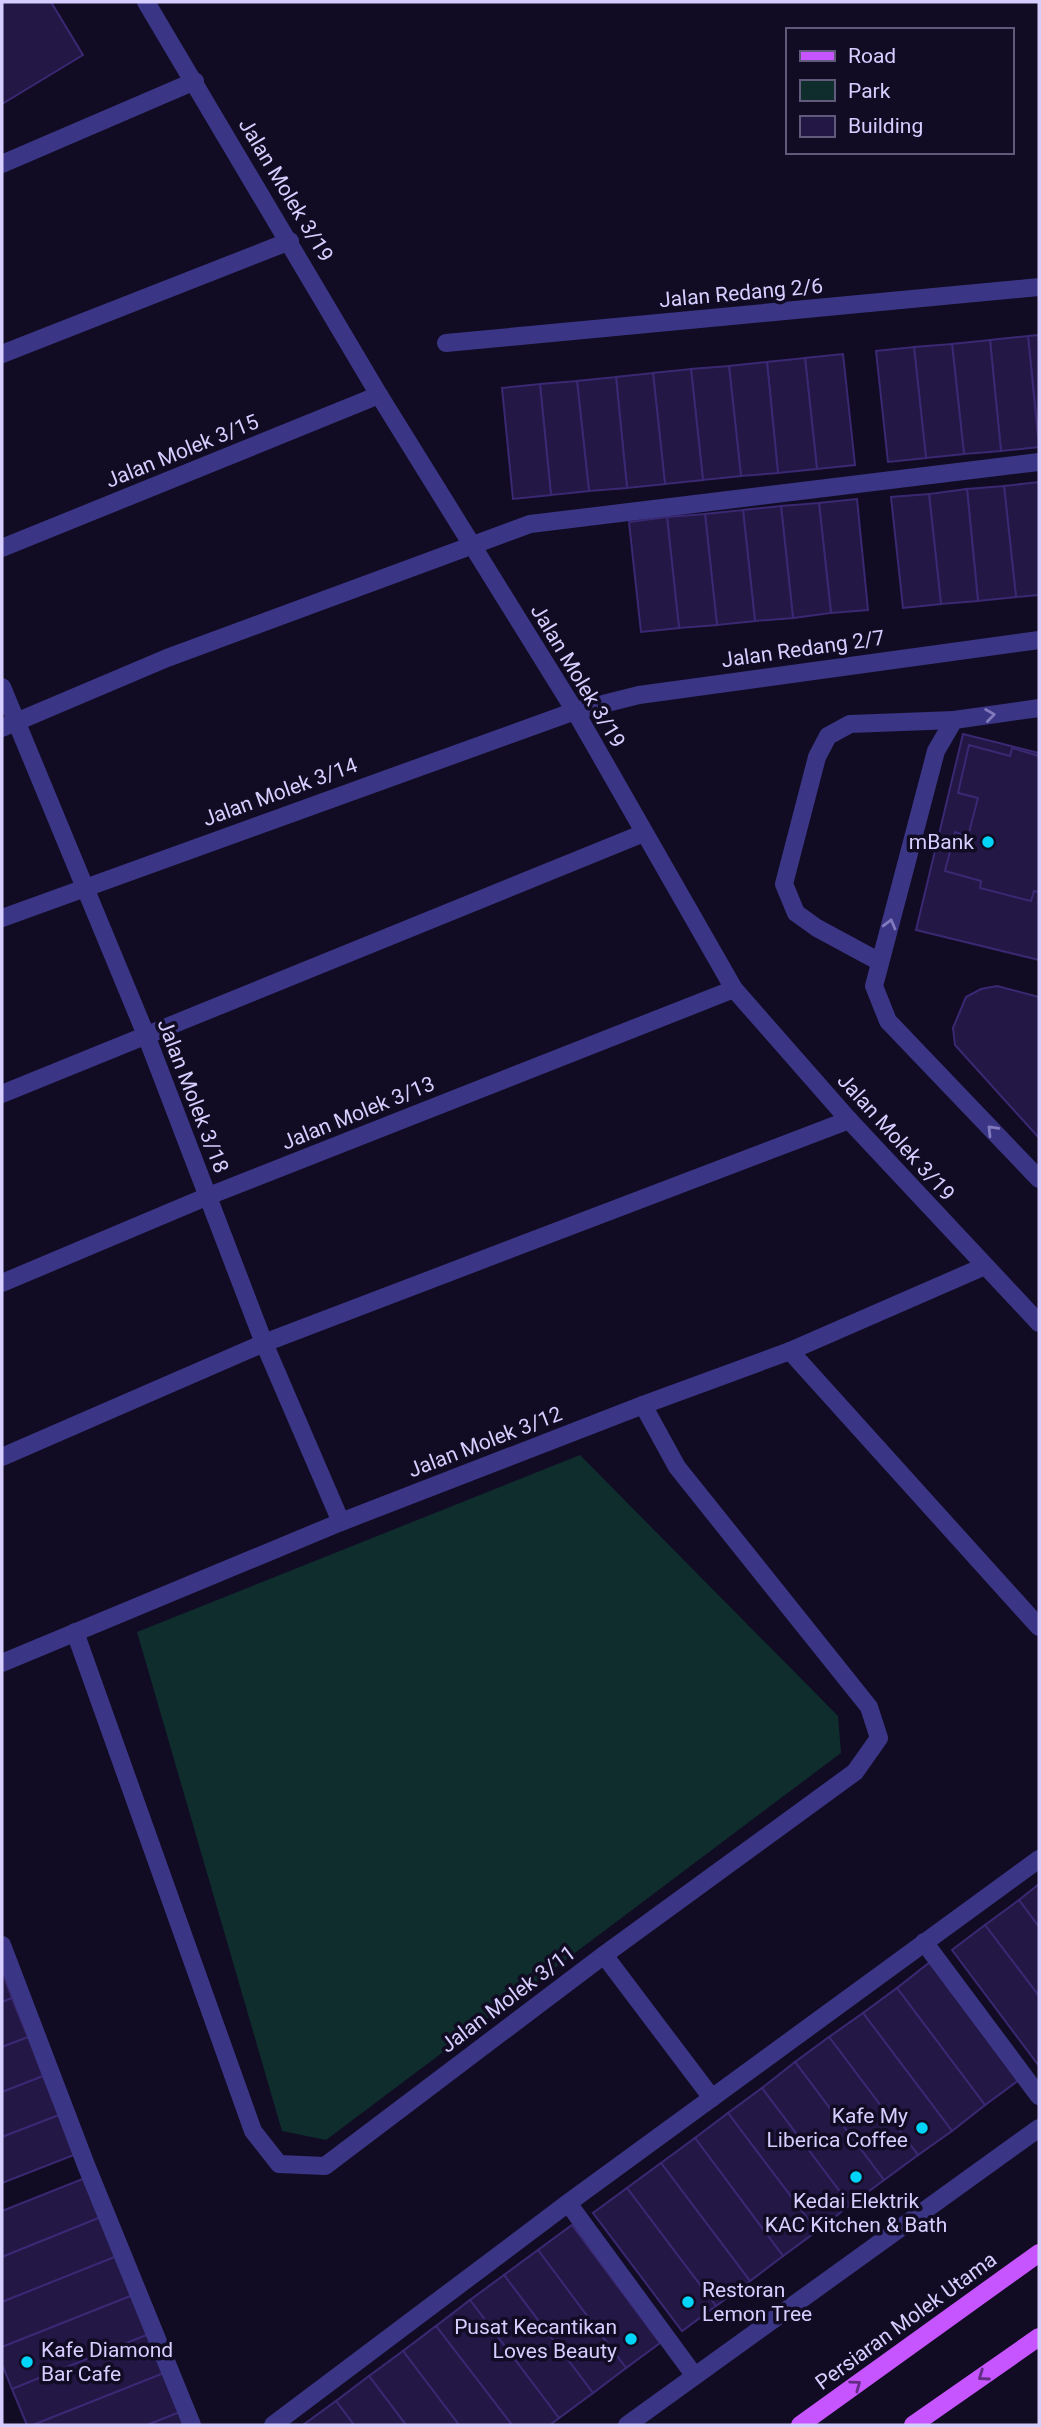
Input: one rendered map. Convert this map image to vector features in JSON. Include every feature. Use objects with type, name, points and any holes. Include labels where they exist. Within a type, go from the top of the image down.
[{"type":"main road","name":"Persiaran Molek Utama","points":[[800,2425],[1039,2253]]},
{"type":"main road","points":[[913,2425],[1039,2337]]},
{"type":"street","name":"Jalan Molek 3/19","points":[[146,2],[379,395],[575,710],[734,989],[849,1120],[1039,1323]]},
{"type":"street","points":[[2,164],[195,81]]},
{"type":"street","points":[[2,354],[290,241]]},
{"type":"street","name":"Jalan Redang 2/6","points":[[446,343],[1039,287]]},
{"type":"street","name":"Jalan Molek 3/15","points":[[2,548],[379,395]]},
{"type":"street","points":[[9,725],[167,658],[530,524],[1039,462]]},
{"type":"street","name":"Jalan Redang 2/7","points":[[575,710],[639,695],[1039,640]]},
{"type":"street","name":"Jalan Molek 3/18","points":[[2,687],[9,725],[83,887],[146,1035],[264,1343],[341,1522]]},
{"type":"street","points":[[880,962],[817,928],[796,913],[784,884],[817,757],[828,736],[850,724],[954,720],[1039,708]]},
{"type":"street","name":"Jalan Molek 3/14","points":[[2,918],[575,710]]},
{"type":"street","points":[[954,720],[936,751],[874,986],[888,1021],[1039,1179]]},
{"type":"street","points":[[2,1094],[644,833]]},
{"type":"street","name":"Jalan Molek 3/13","points":[[2,1283],[206,1197],[734,989]]},
{"type":"street","points":[[2,1457],[264,1343],[849,1120]]},
{"type":"street","name":"Jalan Molek 3/12","points":[[2,1663],[341,1522],[790,1351],[985,1266]]},
{"type":"street","points":[[790,1351],[1039,1626]]},
{"type":"street","name":"Jalan Molek 3/11","points":[[75,1632],[253,2131],[279,2164],[325,2166],[604,1955],[855,1772],[879,1738],[869,1707],[677,1467],[643,1405]]},
{"type":"street","points":[[273,2425],[568,2203],[1039,1858]]},
{"type":"street","points":[[924,1942],[1039,2096]]},
{"type":"street","points":[[2,1945],[86,2165],[192,2425]]},
{"type":"street","points":[[604,1955],[712,2098]]},
{"type":"street","points":[[627,2425],[1039,2128]]},
{"type":"street","points":[[568,2203],[694,2375]]},
{"type":"green space","points":[[580,1455],[838,1716],[841,1753],[326,2140],[282,2131],[137,1632]]},
{"type":"building","points":[[2,2],[51,2],[83,55],[2,104]]},
{"type":"building","points":[[1039,335],[1039,443],[1028,336]]},
{"type":"building","points":[[1028,336],[1039,447],[1001,451],[990,340]]},
{"type":"building","points":[[990,340],[1001,451],[964,454],[952,344]]},
{"type":"building","points":[[952,344],[964,454],[926,458],[914,347]]},
{"type":"building","points":[[914,347],[926,458],[888,462],[876,351]]},
{"type":"building","points":[[843,354],[855,465],[817,469],[805,358]]},
{"type":"building","points":[[805,358],[817,469],[778,473],[767,362]]},
{"type":"building","points":[[767,362],[778,473],[741,476],[729,366]]},
{"type":"building","points":[[729,366],[741,476],[703,480],[691,369]]},
{"type":"building","points":[[691,369],[703,480],[665,484],[653,373]]},
{"type":"building","points":[[653,373],[665,484],[627,488],[616,377]]},
{"type":"building","points":[[616,377],[627,488],[589,491],[577,381]]},
{"type":"building","points":[[577,381],[589,491],[551,495],[540,384]]},
{"type":"building","points":[[540,384],[551,495],[513,499],[502,388]]},
{"type":"building","points":[[1039,482],[1039,595],[1016,597],[1004,486]]},
{"type":"building","points":[[1004,486],[1016,597],[978,601],[967,489]]},
{"type":"building","points":[[967,489],[978,601],[941,604],[929,494]]},
{"type":"building","points":[[929,494],[941,604],[903,608],[891,497]]},
{"type":"building","points":[[857,499],[868,610],[831,613],[819,503]]},
{"type":"building","points":[[819,503],[831,613],[793,618],[781,506]]},
{"type":"building","points":[[781,506],[793,618],[755,621],[743,510]]},
{"type":"building","points":[[743,510],[755,621],[717,625],[705,514]]},
{"type":"building","points":[[705,514],[717,625],[679,628],[667,517]]},
{"type":"building","points":[[667,517],[679,628],[641,632],[629,522]]},
{"type":"building","name":"mBank","points":[[963,734],[1039,753],[1039,960],[916,930]]},
{"type":"building","points":[[969,745],[1010,756],[1012,748],[1039,756],[1039,892],[1034,891],[1031,901],[980,888],[981,881],[945,871],[955,832],[968,836],[978,798],[958,793]]},
{"type":"building","points":[[997,986],[1039,997],[1039,1138],[955,1045],[953,1028],[966,997],[981,989]]},
{"type":"building","points":[[1039,1884],[1039,1927],[1019,1900]]},
{"type":"building","points":[[1019,1900],[1039,1927],[1039,1996],[985,1925]]},
{"type":"building","points":[[985,1925],[1039,1996],[1039,2066],[952,1950]]},
{"type":"building","points":[[930,1962],[1019,2080],[985,2105],[897,1988]]},
{"type":"building","points":[[2,1971],[12,1998],[2,2002]]},
{"type":"building","points":[[897,1988],[985,2105],[952,2131],[863,2013]]},
{"type":"building","points":[[12,1998],[28,2037],[2,2047],[2,2002]]},
{"type":"building","points":[[863,2013],[952,2131],[918,2155],[829,2037]]},
{"type":"building","points":[[28,2037],[43,2076],[2,2092],[2,2047]]},
{"type":"building","points":[[829,2037],[918,2155],[884,2180],[795,2062]]},
{"type":"building","points":[[795,2062],[884,2180],[850,2205],[762,2088]]},
{"type":"building","points":[[43,2076],[59,2115],[2,2137],[2,2092]]},
{"type":"building","points":[[762,2088],[850,2205],[817,2231],[728,2113]]},
{"type":"building","points":[[728,2113],[817,2231],[783,2256],[695,2138]]},
{"type":"building","points":[[59,2115],[74,2155],[2,2183],[2,2137]]},
{"type":"building","points":[[695,2138],[783,2256],[750,2281],[661,2163]]},
{"type":"building","points":[[661,2163],[750,2281],[716,2306],[627,2188]]},
{"type":"building","points":[[85,2178],[101,2217],[2,2257],[2,2211]]},
{"type":"building","points":[[627,2188],[716,2306],[682,2331],[593,2213]]},
{"type":"building","points":[[101,2217],[117,2256],[2,2302],[2,2257]]},
{"type":"building","points":[[572,2225],[660,2343],[626,2368],[538,2250]]},
{"type":"building","points":[[538,2250],[626,2368],[593,2393],[504,2275]]},
{"type":"building","points":[[117,2256],[133,2295],[2,2347],[2,2302]]},
{"type":"building","points":[[504,2275],[593,2393],[559,2418],[470,2300]]},
{"type":"building","points":[[133,2295],[149,2334],[12,2389],[2,2364],[2,2347]]},
{"type":"building","points":[[470,2300],[559,2418],[550,2425],[512,2425],[436,2326]]},
{"type":"building","points":[[436,2326],[512,2425],[459,2425],[403,2351]]},
{"type":"building","points":[[149,2334],[164,2373],[33,2425],[27,2425],[12,2389]]},
{"type":"building","points":[[403,2351],[459,2425],[406,2425],[369,2376]]},
{"type":"building","points":[[164,2373],[180,2412],[147,2425],[33,2425]]},
{"type":"building","points":[[369,2376],[406,2425],[354,2425],[336,2401]]},
{"type":"building","points":[[336,2401],[354,2425],[303,2425]]},
{"type":"building","points":[[180,2412],[186,2425],[147,2425]]},
{"type":"place","name":"mBank","points":[[988,842]]},
{"type":"place","name":"Kafe My Liberica Coffee","points":[[922,2128]]},
{"type":"place","name":"Kedai Elektrik KAC Kitchen & Bath","points":[[856,2177]]},
{"type":"place","name":"Restoran Lemon Tree","points":[[688,2302]]},
{"type":"place","name":"Pusat Kecantikan Loves Beauty","points":[[631,2339]]},
{"type":"place","name":"Kafe Diamond Bar Cafe","points":[[27,2362]]}]
